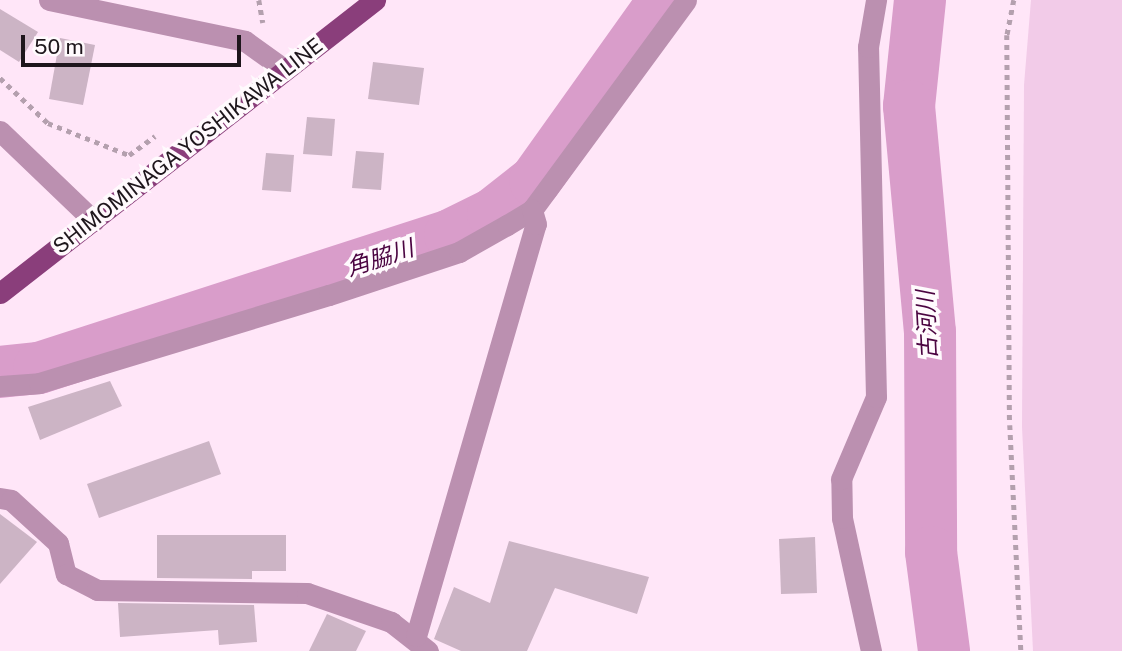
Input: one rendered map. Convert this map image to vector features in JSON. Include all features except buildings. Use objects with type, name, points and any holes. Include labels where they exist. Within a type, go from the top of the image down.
[{"type":"main road","name":"SHIMOMINAGA YOSHIKAWA LINE","points":[[0,293],[375,0]]},
{"type":"street","points":[[49,0],[245,41],[284,69]]},
{"type":"street","points":[[0,386],[39,383],[459,252],[532,211],[686,0]]},
{"type":"street","points":[[871,651],[842,518],[841,479],[876,397],[868,47],[876,0]]},
{"type":"street","points":[[0,131],[94,221]]},
{"type":"street","points":[[0,498],[10,500],[58,543],[66,574],[97,590],[307,593],[422,643],[536,224],[532,211]]},
{"type":"path","points":[[1014,0],[1007,35],[1010,397],[1021,651]]},
{"type":"path","points":[[0,78],[48,123],[130,155],[164,130]]},
{"type":"shaded area","points":[[1031,0],[1122,0],[1122,651],[1033,651],[1022,427],[1024,85]]},
{"type":"waterway","name":"角脇川","points":[[0,372],[39,368],[450,235],[493,214],[535,181],[664,0]]},
{"type":"waterway","name":"古河川","points":[[920,0],[909,106],[930,332],[931,552],[944,651]]}]
